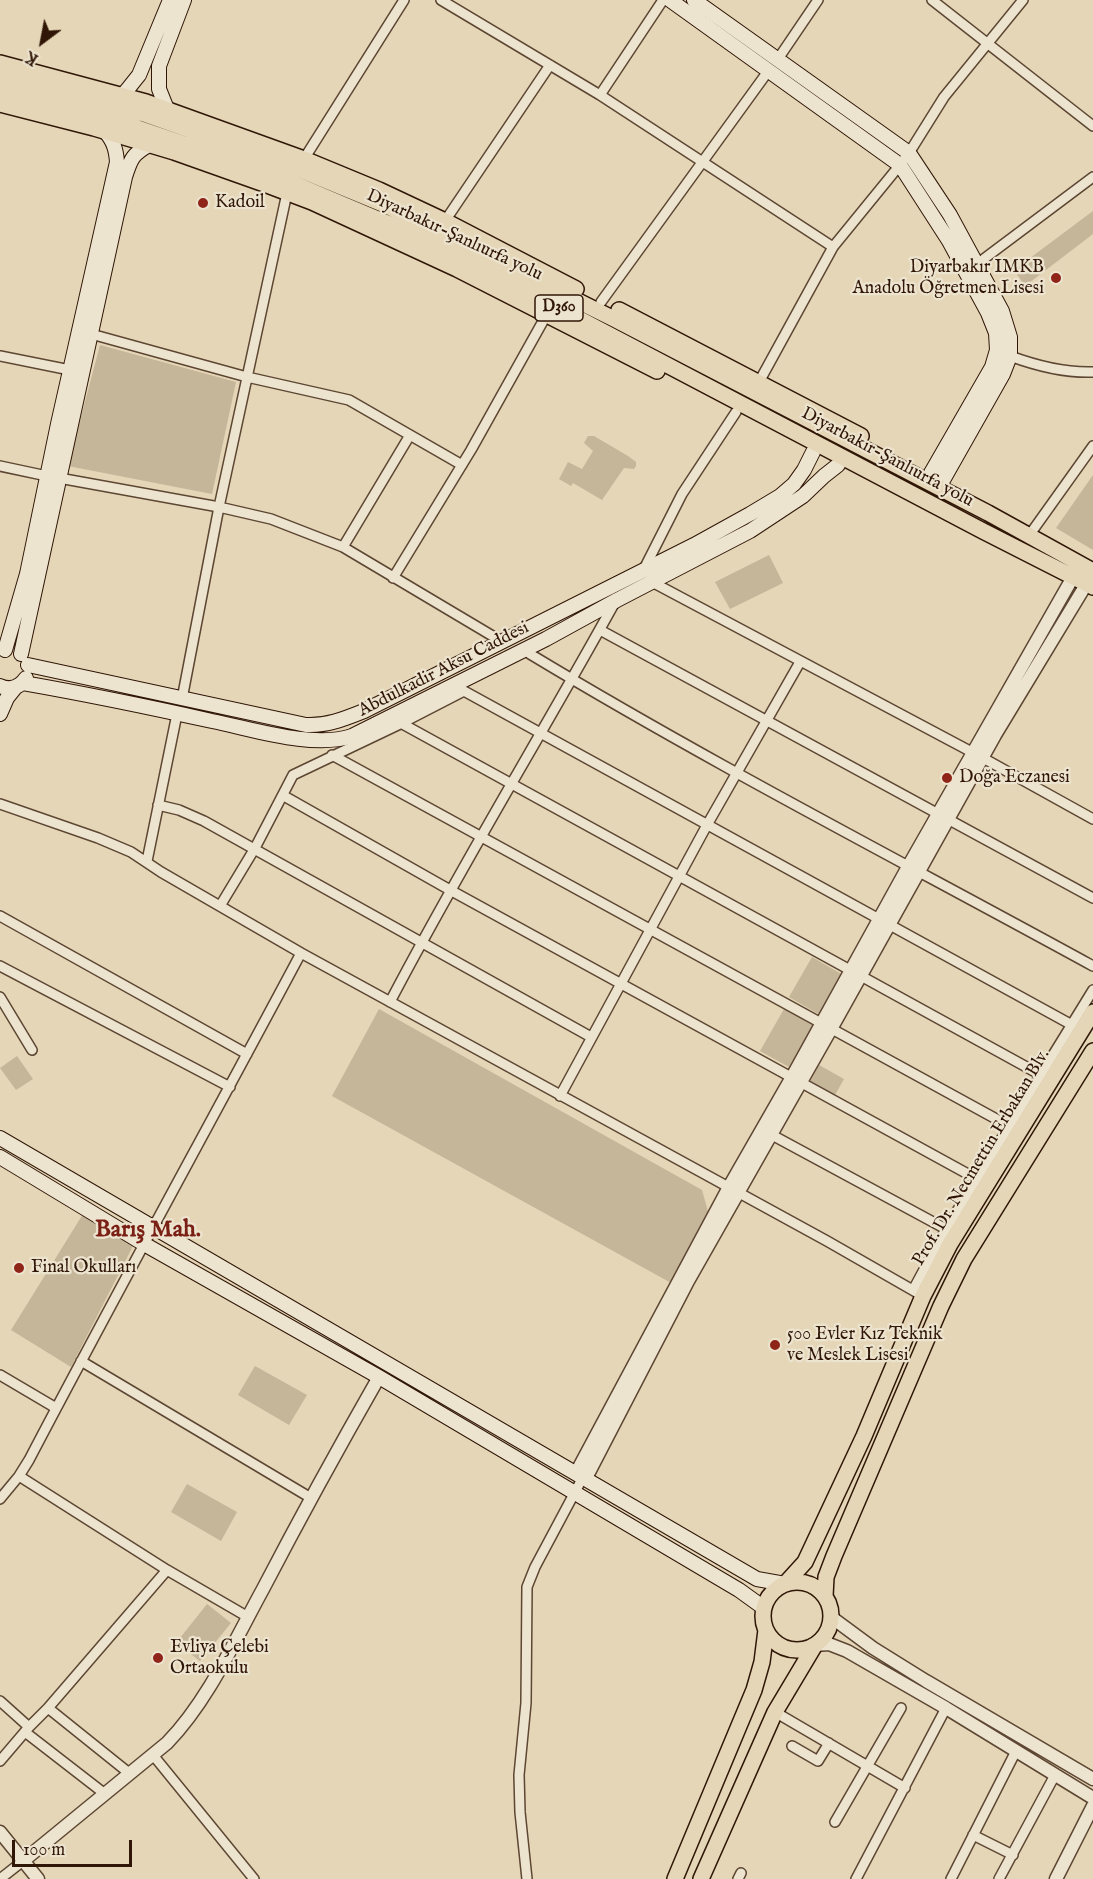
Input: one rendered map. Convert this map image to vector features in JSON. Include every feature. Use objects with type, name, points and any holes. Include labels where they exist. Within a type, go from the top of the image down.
[{"type":"main road","points":[[123,95],[139,75],[170,0]]},
{"type":"main road","points":[[143,64],[141,83],[148,87],[153,86],[184,0]]},
{"type":"main road","points":[[670,0],[773,65],[905,159],[950,215],[1002,311],[1010,337],[1010,356],[1003,374],[937,476]]},
{"type":"main road","points":[[694,0],[773,65]]},
{"type":"main road","points":[[0,63],[123,95],[167,109],[304,159],[379,190],[445,221],[937,476],[977,500],[988,513]]},
{"type":"main road","points":[[159,66],[159,89],[167,109]]},
{"type":"main road","name":"Diyarbakır-Şanlıurfa yolu","points":[[0,77],[144,114],[275,160],[385,204],[988,513],[1028,537],[1087,580]]},
{"type":"main road","name":"Diyarbakır-Şanlıurfa yolu","points":[[0,89],[109,118],[271,174],[413,234],[728,396],[982,531],[1087,580]]},
{"type":"main road","points":[[0,104],[105,131],[267,184],[385,234],[547,314],[953,524],[982,531]]},
{"type":"main road","points":[[0,714],[7,698],[28,672],[24,659],[70,370],[117,162],[116,147],[105,131]]},
{"type":"main road","points":[[3,651],[27,574],[91,334],[127,169],[135,153],[149,145]]},
{"type":"main road","points":[[905,159],[988,313],[996,333],[997,350],[992,366],[937,476]]},
{"type":"main road","name":"Abdulkadir Aksu Caddesi","points":[[3,651],[16,651],[24,659],[182,699],[278,720],[321,726],[339,722],[694,545],[780,496],[794,484],[813,452]]},
{"type":"main road","name":"Abdulkadir Aksu Caddesi","points":[[0,686],[9,689],[19,686],[68,691],[314,741],[330,741],[352,736],[397,720],[617,600],[750,531],[803,496],[838,465]]},
{"type":"main road","points":[[804,470],[810,469],[816,476],[811,488]]},
{"type":"main road","name":"Prof. Dr. Necmettin Erbakan Blv.","points":[[785,1584],[805,1562],[864,1436],[918,1293],[1093,1012]]},
{"type":"main road","name":"Prof. Dr. Necmettin Erbakan Blv.","points":[[825,1596],[826,1577],[834,1556],[941,1306],[964,1259],[1093,1051]]},
{"type":"main road","points":[[0,1138],[758,1579],[785,1584]]},
{"type":"main road","points":[[0,1157],[83,1205],[144,1244],[379,1377],[575,1492],[739,1590],[764,1608]]},
{"type":"main road","points":[[702,1879],[775,1712],[815,1645],[829,1628],[830,1606],[825,1596],[817,1588],[807,1583],[796,1582],[775,1589],[764,1608],[763,1619],[772,1639],[792,1650],[815,1645]]},
{"type":"main road","points":[[675,1879],[754,1690],[762,1662],[766,1630]]},
{"type":"street","points":[[304,159],[404,0]]},
{"type":"street","points":[[441,0],[600,95],[833,247]]},
{"type":"street","points":[[600,95],[663,0]]},
{"type":"street","points":[[601,302],[818,0]]},
{"type":"street","points":[[932,0],[1093,126]]},
{"type":"street","points":[[759,382],[833,247],[905,159],[945,97],[1023,0]]},
{"type":"street","points":[[445,221],[550,65]]},
{"type":"street","points":[[977,264],[1093,177]]},
{"type":"street","points":[[182,699],[219,507],[287,193]]},
{"type":"street","points":[[393,578],[462,465],[547,314]]},
{"type":"street","points":[[91,334],[247,377],[349,400],[462,465]]},
{"type":"street","points":[[0,356],[70,370]]},
{"type":"street","points":[[1010,356],[1032,364],[1075,373],[1093,372]]},
{"type":"street","points":[[644,569],[682,494],[736,412]]},
{"type":"street","points":[[343,547],[410,435]]},
{"type":"street","points":[[1028,537],[1093,446]]},
{"type":"street","points":[[0,466],[271,519],[343,547],[501,641]]},
{"type":"street","points":[[527,1879],[520,1812],[519,1775],[526,1703],[527,1587],[535,1567],[688,1281],[733,1190],[978,756],[1087,580]]},
{"type":"street","points":[[652,582],[1093,819]]},
{"type":"street","points":[[390,1002],[450,890],[617,600]]},
{"type":"street","points":[[600,630],[1093,898]]},
{"type":"street","points":[[525,650],[571,679],[736,773],[1093,966]]},
{"type":"street","points":[[560,1096],[707,825],[800,662]]},
{"type":"street","points":[[220,906],[255,849],[293,775],[397,720],[464,691],[1072,1025]]},
{"type":"street","points":[[147,861],[177,714]]},
{"type":"street","points":[[397,720],[1041,1075]]},
{"type":"street","points":[[332,755],[1010,1126]]},
{"type":"street","points":[[284,796],[450,890],[977,1179]]},
{"type":"street","points":[[0,804],[99,838],[131,852],[161,872],[301,953],[918,1293],[946,1229],[1093,990]]},
{"type":"street","points":[[158,805],[192,815],[591,1037]]},
{"type":"street","points":[[0,916],[247,1054]]},
{"type":"street","points":[[0,1499],[19,1476],[301,953]]},
{"type":"street","points":[[0,966],[230,1087]]},
{"type":"street","points":[[0,997],[32,1050]]},
{"type":"street","points":[[733,1190],[772,1135],[797,1079]]},
{"type":"street","points":[[772,1135],[946,1229]]},
{"type":"street","points":[[81,1360],[311,1498]]},
{"type":"street","points":[[0,1375],[56,1408]]},
{"type":"street","points":[[0,1879],[153,1755],[184,1725],[198,1706],[248,1617],[379,1377]]},
{"type":"street","points":[[19,1476],[166,1570],[248,1617]]},
{"type":"street","points":[[0,1761],[166,1570]]},
{"type":"street","points":[[831,1617],[856,1637],[908,1670],[1093,1779]]},
{"type":"street","points":[[815,1645],[829,1644],[838,1647],[946,1708],[1093,1798]]},
{"type":"street","points":[[0,1701],[27,1729],[105,1794]]},
{"type":"street","points":[[48,1708],[129,1773]]},
{"type":"street","points":[[835,1821],[901,1708]]},
{"type":"street","points":[[856,1879],[946,1708]]},
{"type":"street","points":[[775,1712],[904,1788]]},
{"type":"street","points":[[792,1746],[818,1761],[829,1743]]},
{"type":"street","points":[[951,1879],[1016,1751]]},
{"type":"street","points":[[153,1755],[254,1879]]},
{"type":"street","points":[[999,1879],[1055,1775]]},
{"type":"street","points":[[1056,1879],[1093,1806]]},
{"type":"street","points":[[0,1832],[38,1879]]},
{"type":"street","points":[[973,1835],[1012,1855]]},
{"type":"shaded area","points":[[1093,211],[1093,234],[1025,286],[1014,270]]},
{"type":"shaded area","points":[[100,345],[236,382],[212,494],[68,466]]},
{"type":"shaded area","points":[[588,436],[594,436],[636,462],[634,469],[624,468],[602,500],[573,483],[571,486],[559,479],[568,462],[582,469],[593,451],[584,443]]},
{"type":"shaded area","points":[[1093,475],[1093,550],[1056,528]]},
{"type":"shaded area","points":[[769,555],[783,583],[730,609],[715,582]]},
{"type":"shaded area","points":[[812,957],[843,975],[820,1015],[789,997]]},
{"type":"shaded area","points":[[379,1009],[702,1190],[709,1215],[673,1284],[332,1096]]},
{"type":"shaded area","points":[[784,1009],[813,1025],[789,1067],[760,1051]]},
{"type":"shaded area","points":[[17,1056],[33,1079],[16,1090],[0,1068]]},
{"type":"shaded area","points":[[819,1065],[844,1079],[835,1095],[810,1082]]},
{"type":"shaded area","points":[[83,1214],[133,1246],[71,1367],[11,1330]]},
{"type":"shaded area","points":[[255,1366],[307,1395],[289,1425],[238,1395]]},
{"type":"shaded area","points":[[187,1484],[237,1512],[221,1541],[171,1512]]},
{"type":"shaded area","points":[[207,1604],[231,1623],[200,1661],[176,1643]]},
{"type":"place","name":"Kadoil","points":[[203,203]]},
{"type":"place","name":"Diyarbakır IMKB Anadolu Öğretmen Lisesi","points":[[1056,278]]},
{"type":"place","name":"Doğa Eczanesi","points":[[947,778]]},
{"type":"place","name":"Final Okulları","points":[[19,1268]]},
{"type":"place","name":"500 Evler Kız Teknik ve Meslek Lisesi","points":[[775,1345]]},
{"type":"place","name":"Evliya Çelebi Ortaokulu","points":[[158,1658]]},
{"type":"district","name":"Barış Mah.","points":[[148,1231]]}]
